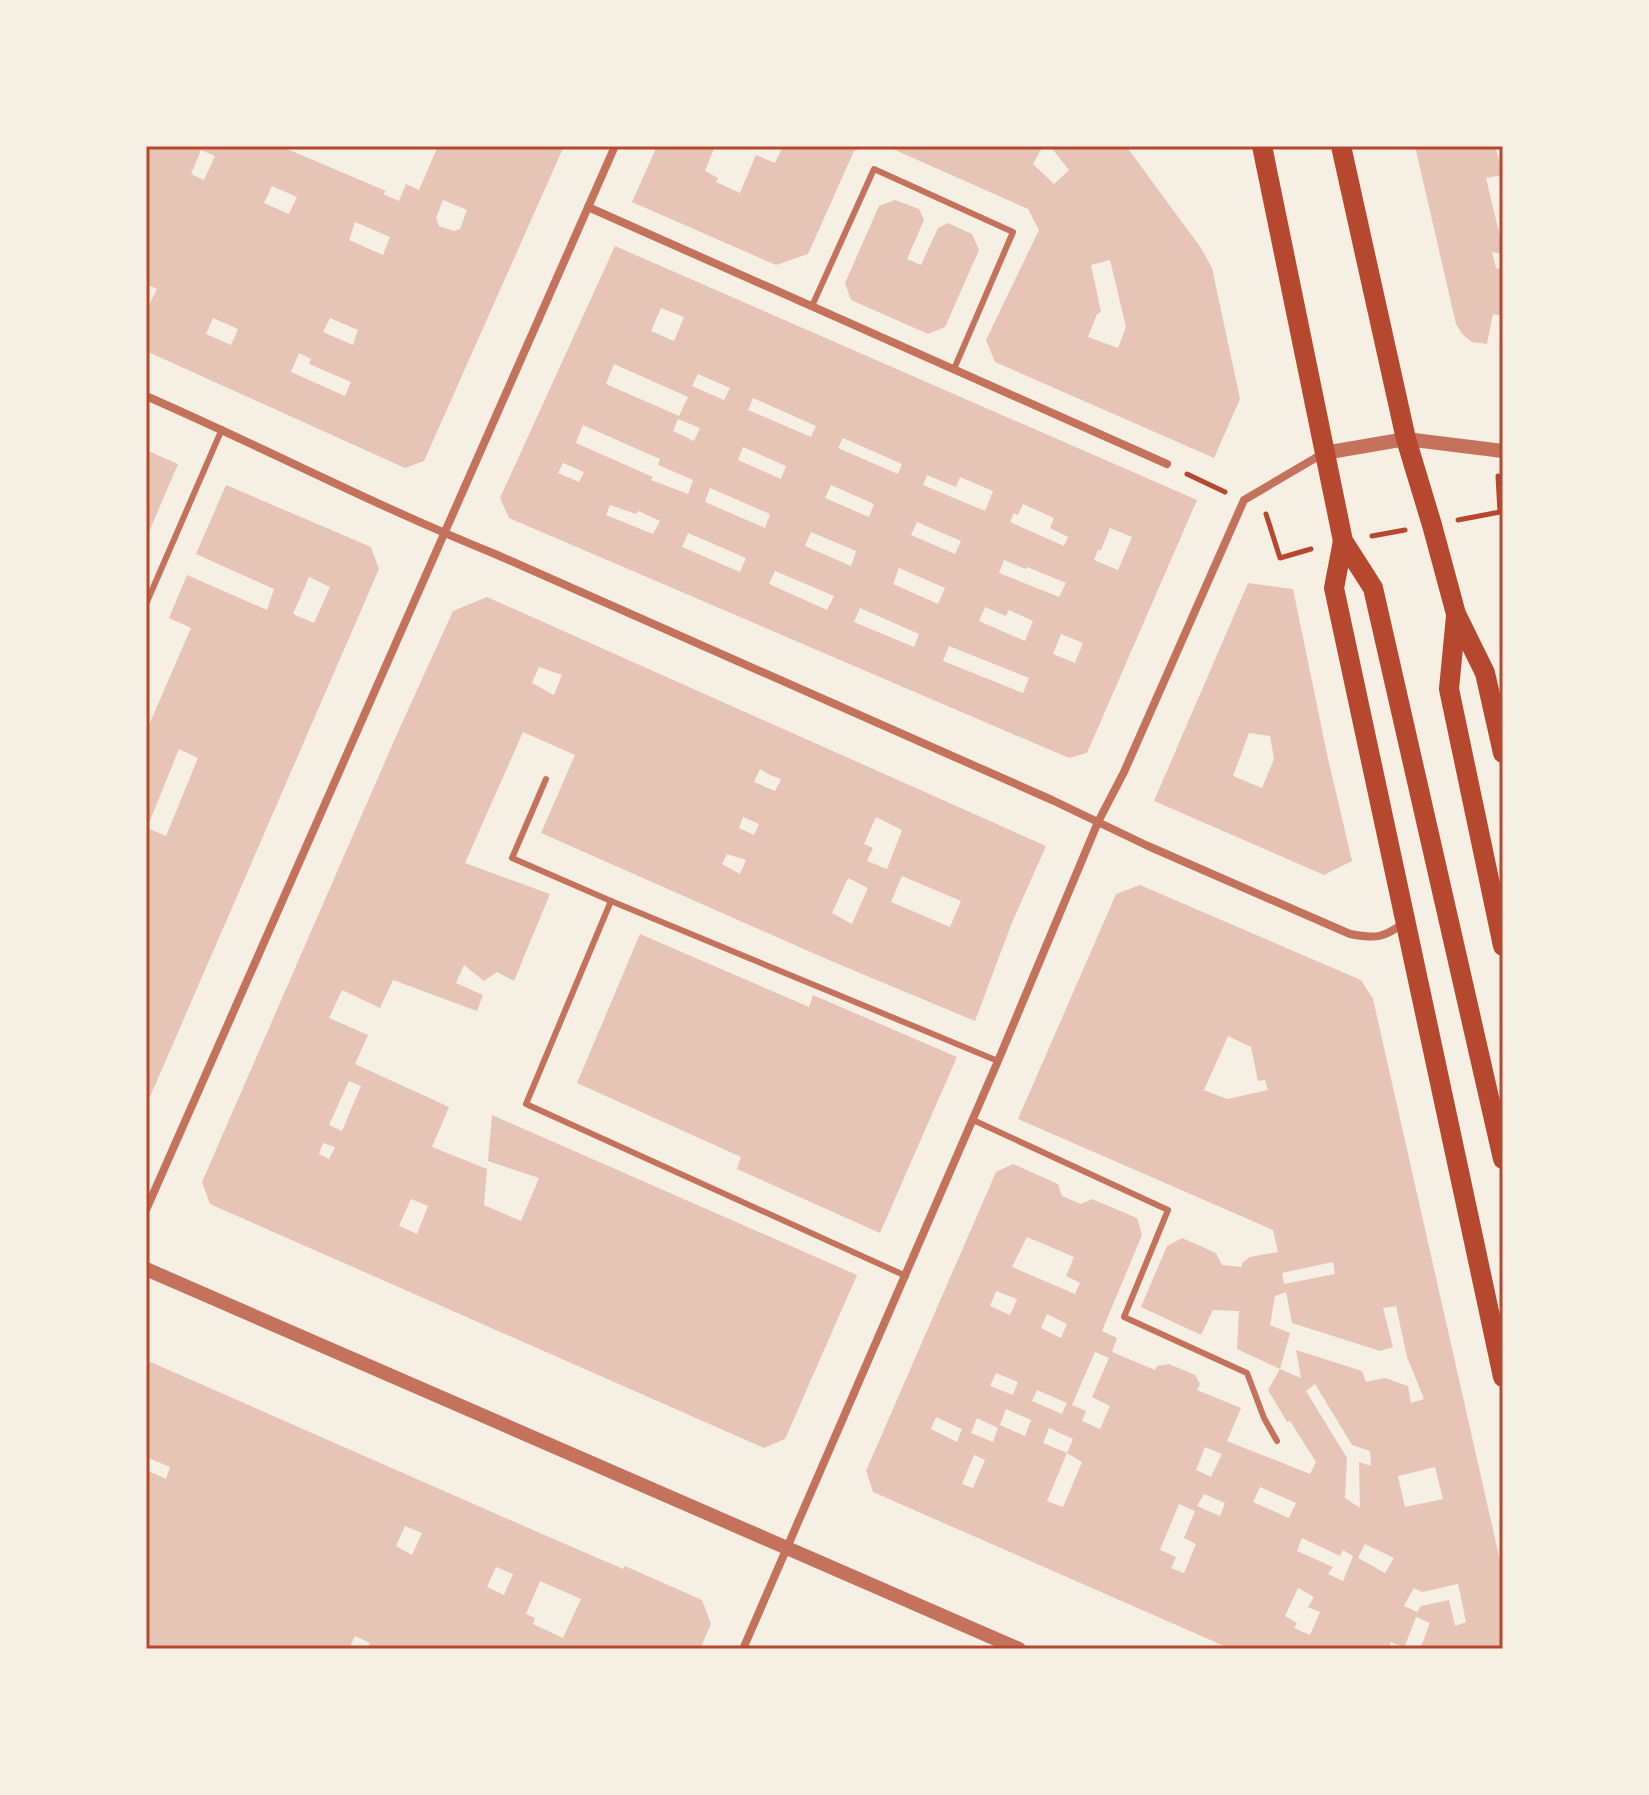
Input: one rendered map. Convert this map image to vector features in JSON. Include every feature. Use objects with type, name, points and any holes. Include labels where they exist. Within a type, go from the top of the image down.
[{"type":"main road","points":[[1262,146],[1343,541],[1373,588],[1503,1159]]},
{"type":"main road","points":[[1341,146],[1406,439],[1456,614],[1485,673],[1503,753]]},
{"type":"main road","points":[[1343,541],[1334,588],[1503,1377]]},
{"type":"main road","points":[[1456,614],[1449,689],[1503,946]]},
{"type":"street","points":[[146,1210],[615,146]]},
{"type":"street","points":[[588,207],[1167,464]]},
{"type":"street","points":[[146,396],[443,533],[1350,934],[1370,938],[1389,935],[1405,922]]},
{"type":"street","points":[[743,1649],[973,1120],[1098,822],[1124,772],[1244,500],[1324,453],[1406,439],[1500,451]]},
{"type":"street","points":[[146,1269],[1019,1649]]},
{"type":"lane","points":[[812,306],[874,169],[1013,232],[954,369]]},
{"type":"lane","points":[[146,604],[222,429]]},
{"type":"lane","points":[[546,779],[512,858],[998,1061]]},
{"type":"lane","points":[[611,901],[526,1104],[906,1276]]},
{"type":"lane","points":[[973,1120],[1168,1210],[1124,1317],[1247,1373],[1264,1418],[1277,1441]]},
{"type":"path","points":[[1259,490],[1280,558],[1343,541],[1500,512],[1500,451]]},
{"type":"path","points":[[1167,464],[1244,500]]},
{"type":"building","points":[[146,146],[280,146],[386,191],[383,194],[399,201],[406,184],[419,190],[438,146],[564,146],[424,461],[405,468],[146,351],[146,311],[157,289],[146,284]],"holes":[[[201,150],[215,156],[204,180],[191,174]],[[272,186],[297,197],[289,214],[264,203]],[[443,200],[467,210],[460,229],[454,231],[439,226],[436,218]],[[355,222],[390,237],[383,255],[349,240]],[[213,318],[238,329],[231,345],[206,334]],[[330,318],[358,330],[353,345],[323,332]],[[299,353],[311,359],[309,364],[351,382],[345,396],[291,372]]]},
{"type":"building","points":[[657,146],[715,146],[705,171],[718,178],[716,182],[740,193],[756,155],[775,163],[783,146],[868,146],[854,151],[808,254],[776,265],[632,202]]},
{"type":"building","points":[[886,146],[1047,146],[1040,151],[1033,164],[1054,184],[1069,170],[1050,146],[1126,146],[1201,248],[1212,268],[1240,399],[1214,458],[995,362],[986,340],[1039,230],[1028,209]],"holes":[[[1110,260],[1126,327],[1118,348],[1088,337],[1097,314],[1101,312],[1091,265]]]},
{"type":"building","points":[[1415,146],[1495,146],[1503,175],[1486,178],[1503,249],[1503,254],[1492,252],[1496,268],[1503,271],[1503,282],[1500,284],[1503,316],[1493,314],[1487,344],[1472,342],[1456,324]]},
{"type":"building","points":[[895,200],[919,209],[924,220],[907,259],[921,265],[938,228],[948,223],[972,234],[979,250],[945,327],[928,334],[851,300],[845,283],[879,206]]},
{"type":"building","points":[[615,246],[1197,500],[1087,753],[1069,758],[509,518],[500,498]],"holes":[[[661,308],[684,317],[674,341],[651,331]],[[614,364],[688,397],[679,416],[606,384]],[[698,374],[730,388],[724,400],[692,386]],[[753,398],[816,426],[811,437],[748,410]],[[678,419],[700,428],[694,441],[673,431]],[[583,425],[660,459],[658,465],[693,480],[688,494],[651,480],[653,477],[576,443]],[[843,438],[902,464],[898,474],[838,448]],[[743,447],[786,466],[781,479],[738,460]],[[563,463],[584,472],[579,482],[558,473]],[[927,475],[956,487],[960,477],[993,491],[985,511],[923,485]],[[831,485],[874,504],[869,517],[825,498]],[[710,488],[770,514],[765,528],[705,502]],[[1023,504],[1054,518],[1050,528],[1068,537],[1064,546],[1010,522],[1014,513],[1018,515]],[[610,505],[636,514],[638,511],[660,521],[653,534],[606,515]],[[917,522],[961,541],[955,554],[911,535]],[[1110,528],[1132,537],[1118,570],[1094,560]],[[811,532],[856,551],[851,566],[805,546]],[[688,533],[746,558],[740,572],[682,547]],[[1004,560],[1066,583],[1059,597],[999,573]],[[899,568],[945,588],[938,604],[893,584]],[[775,571],[834,596],[827,610],[769,584]],[[985,607],[1006,616],[1009,610],[1033,621],[1025,641],[979,621]],[[860,608],[919,634],[914,647],[854,622]],[[1061,634],[1083,643],[1075,663],[1053,654]],[[949,646],[1029,678],[1023,693],[943,661]]]},
{"type":"building","points":[[146,450],[178,464],[146,539]]},
{"type":"building","points":[[226,485],[371,547],[379,569],[146,1106],[146,732],[191,628],[169,618],[187,575],[267,610],[274,589],[196,554]],"holes":[[[309,577],[330,587],[314,623],[293,614]],[[179,749],[198,758],[166,836],[147,828]]]},
{"type":"building","points":[[1248,583],[1293,589],[1352,861],[1324,875],[1154,801]],"holes":[[[1249,733],[1270,736],[1274,759],[1262,788],[1233,776]]]},
{"type":"building","points":[[487,597],[1046,846],[1011,925],[975,1021],[541,833],[575,755],[523,732],[465,863],[550,894],[514,981],[497,972],[484,981],[464,965],[456,983],[483,995],[477,1011],[393,980],[380,1008],[342,990],[329,1018],[368,1035],[355,1064],[449,1107],[432,1147],[487,1169],[484,1205],[521,1221],[539,1178],[488,1161],[492,1115],[857,1275],[785,1439],[764,1448],[210,1204],[202,1182],[453,611]],"holes":[[[539,667],[562,675],[554,695],[532,683]],[[760,769],[781,779],[775,791],[754,782]],[[743,817],[759,824],[754,835],[739,828]],[[876,817],[902,830],[887,869],[867,861],[873,848],[864,844]],[[727,854],[746,860],[740,874],[722,864]],[[902,876],[961,901],[950,927],[891,902]],[[848,878],[868,888],[852,924],[832,913]],[[349,1081],[361,1086],[342,1131],[329,1125]],[[323,1143],[335,1147],[329,1159],[319,1154]],[[411,1199],[428,1206],[417,1234],[399,1226]]]},
{"type":"building","points":[[1140,885],[1361,980],[1373,999],[1503,1574],[1503,1649],[1420,1649],[1430,1623],[1416,1617],[1404,1648],[1391,1642],[1388,1649],[1231,1649],[873,1492],[866,1471],[996,1172],[1013,1164],[1058,1184],[1062,1196],[1081,1204],[1092,1199],[1137,1218],[1142,1235],[1102,1331],[1117,1338],[1112,1352],[1155,1370],[1157,1366],[1169,1364],[1195,1375],[1200,1384],[1197,1390],[1241,1408],[1227,1441],[1310,1474],[1316,1462],[1268,1390],[1280,1369],[1237,1349],[1239,1311],[1213,1310],[1201,1335],[1141,1307],[1167,1246],[1182,1238],[1216,1253],[1222,1265],[1242,1267],[1242,1263],[1250,1257],[1278,1252],[1273,1230],[1018,1119],[1116,894]],"holes":[[[1228,1036],[1251,1047],[1258,1081],[1265,1080],[1268,1090],[1227,1099],[1204,1090]],[[1027,1237],[1074,1257],[1066,1276],[1080,1283],[1075,1294],[1012,1267]],[[1333,1262],[1335,1274],[1284,1284],[1282,1273]],[[996,1291],[1017,1299],[1010,1315],[990,1306]],[[1286,1292],[1292,1323],[1380,1351],[1393,1347],[1383,1308],[1396,1306],[1407,1357],[1424,1399],[1411,1403],[1408,1386],[1385,1378],[1366,1382],[1362,1371],[1296,1350],[1301,1378],[1280,1369],[1290,1333],[1270,1325],[1275,1296]],[[1047,1314],[1067,1324],[1061,1338],[1041,1328]],[[1095,1352],[1109,1358],[1092,1397],[1110,1406],[1100,1429],[1082,1421],[1086,1411],[1072,1405]],[[996,1373],[1018,1382],[1013,1395],[990,1386]],[[1315,1384],[1352,1445],[1370,1451],[1371,1466],[1359,1462],[1360,1508],[1345,1498],[1347,1458],[1306,1391]],[[1037,1390],[1067,1403],[1062,1414],[1032,1401]],[[1006,1409],[1031,1420],[1025,1436],[1000,1425]],[[936,1417],[962,1429],[957,1442],[931,1429]],[[977,1418],[998,1428],[993,1442],[971,1433]],[[1049,1428],[1073,1439],[1067,1453],[1043,1443]],[[1205,1447],[1222,1454],[1211,1477],[1196,1470]],[[1067,1453],[1082,1462],[1063,1507],[1047,1501]],[[974,1455],[985,1460],[973,1488],[962,1484]],[[1435,1467],[1443,1499],[1405,1507],[1398,1476]],[[1260,1487],[1296,1503],[1289,1518],[1253,1502]],[[1204,1494],[1225,1503],[1220,1516],[1197,1506]],[[1179,1504],[1195,1511],[1184,1538],[1196,1544],[1184,1573],[1171,1568],[1176,1557],[1160,1550]],[[1302,1538],[1340,1556],[1343,1550],[1353,1556],[1343,1581],[1328,1574],[1333,1567],[1297,1551]],[[1365,1544],[1394,1558],[1385,1573],[1358,1558]],[[1458,1584],[1466,1622],[1455,1626],[1449,1600],[1421,1606],[1417,1612],[1404,1606],[1414,1588],[1422,1592]],[[1298,1588],[1314,1597],[1308,1607],[1320,1612],[1310,1635],[1294,1628],[1297,1623],[1285,1616]]]},
{"type":"building","points":[[640,934],[809,1007],[813,995],[957,1057],[880,1233],[737,1169],[741,1157],[577,1083]]},
{"type":"building","points":[[146,1360],[623,1569],[625,1566],[702,1600],[711,1624],[700,1649],[367,1649],[370,1643],[355,1636],[349,1649],[146,1649],[146,1470],[166,1479],[170,1467],[146,1457]],"holes":[[[405,1526],[422,1533],[412,1555],[396,1546]],[[496,1567],[513,1574],[504,1595],[487,1587]],[[540,1581],[581,1599],[563,1638],[533,1624],[535,1618],[526,1614]]]}]
